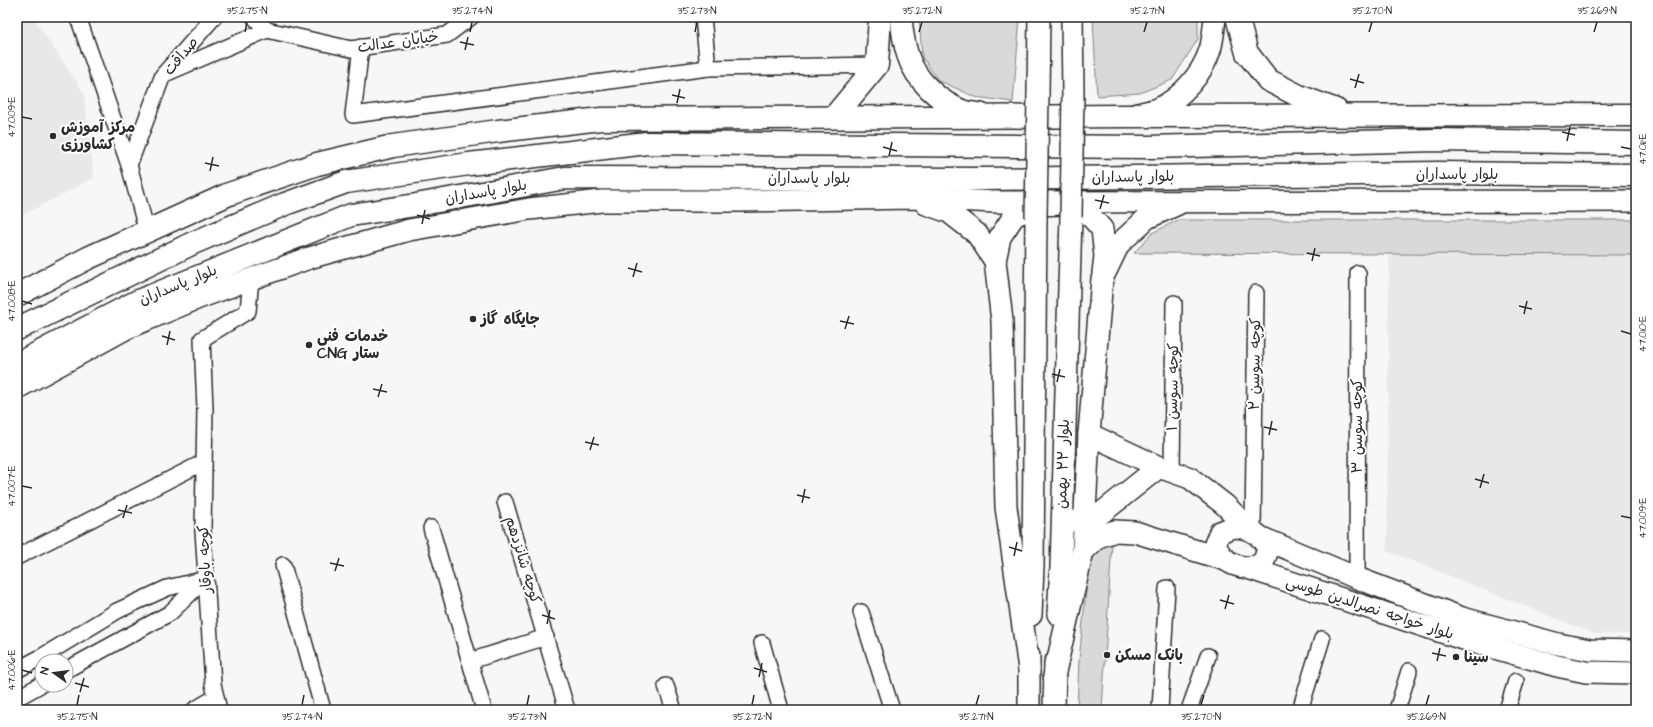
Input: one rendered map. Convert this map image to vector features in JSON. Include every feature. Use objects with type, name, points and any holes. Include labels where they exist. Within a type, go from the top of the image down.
[{"type":"main road","points":[[834,117],[877,65],[880,17]]},
{"type":"main road","points":[[902,17],[902,30],[908,57],[929,89],[945,101],[964,112],[998,116]]},
{"type":"main road","name":"بلوار ۲۲ بهمن","points":[[1029,710],[1033,566],[1039,17]]},
{"type":"main road","name":"بلوار ۲۲ بهمن","points":[[1054,710],[1054,676],[1061,568],[1071,217],[1073,93],[1072,17]]},
{"type":"main road","points":[[1128,116],[1157,109],[1174,99],[1190,85],[1203,66],[1210,49],[1215,17]]},
{"type":"main road","points":[[1238,17],[1247,53],[1268,80],[1299,96],[1350,115]]},
{"type":"main road","points":[[17,295],[88,258],[229,194],[318,164],[393,146],[498,131],[601,119],[998,116],[1636,115]]},
{"type":"main road","points":[[601,119],[647,143]]},
{"type":"main road","points":[[1437,140],[1438,173]]},
{"type":"main road","name":"بلوار پاسداران","points":[[17,329],[193,243],[285,204],[346,182],[469,164],[647,143],[1148,147],[1437,140],[1636,143]]},
{"type":"main road","points":[[285,204],[356,156]]},
{"type":"main road","name":"بلوار پاسداران","points":[[17,364],[136,302],[351,215],[566,178],[983,179],[1438,173],[1636,175]]},
{"type":"main road","points":[[912,198],[949,212],[977,234],[995,261]]},
{"type":"main road","points":[[17,388],[127,328],[201,297],[308,258],[409,230],[529,209],[602,201],[741,201],[912,198],[996,202],[1636,201]]},
{"type":"main road","points":[[1102,279],[1119,244],[1147,218],[1183,202]]},
{"type":"main road","points":[[1029,669],[1006,507],[1002,321],[995,261],[1000,237],[1014,216],[1038,205],[1061,204],[1085,210],[1102,229],[1105,256],[1089,434],[1086,521],[1083,551],[1054,676]]},
{"type":"main road","points":[[1089,434],[1166,470],[1190,478],[1225,505],[1255,533],[1268,550],[1263,563],[1257,566],[1235,564],[1218,551],[1215,544],[1220,532],[1233,527],[1255,533]]},
{"type":"main road","points":[[1062,511],[1072,521],[1086,521],[1099,516],[1166,470]]},
{"type":"main road","name":"بلوار خواجه نصرالدین طوسی","points":[[1083,551],[1098,537],[1115,531],[1135,532],[1460,638],[1556,666],[1586,672],[1636,673]]},
{"type":"main road","name":"بلوار خواجه نصرالدین طوسی","points":[[1255,533],[1357,578],[1462,618],[1558,644],[1590,650],[1636,651]]},
{"type":"street","points":[[78,17],[128,165],[147,232]]},
{"type":"street","name":"صداقت","points":[[128,165],[163,75],[214,17]]},
{"type":"street","points":[[163,75],[267,30],[254,17]]},
{"type":"street","name":"خیابان عدالت","points":[[267,30],[351,49],[447,35],[471,17]]},
{"type":"street","points":[[703,17],[708,68]]},
{"type":"street","points":[[362,47],[353,115],[708,68],[877,65]]},
{"type":"street","name":"کوچه سوسن ۳","points":[[1357,578],[1358,273]]},
{"type":"street","name":"کوچه باوقار","points":[[217,704],[213,684],[202,531],[205,408],[202,339],[248,311],[251,279]]},
{"type":"street","name":"کوچه سوسن ۲","points":[[1255,533],[1256,293]]},
{"type":"street","name":"کوچه سوسن ۱","points":[[1166,470],[1174,303]]},
{"type":"street","points":[[17,557],[204,462]]},
{"type":"street","name":"کوچه شانزدهم","points":[[505,502],[567,710]]},
{"type":"street","points":[[431,528],[484,710]]},
{"type":"street","points":[[283,565],[323,710]]},
{"type":"street","points":[[17,670],[117,611],[167,588],[206,579]]},
{"type":"street","points":[[74,666],[170,613],[206,579]]},
{"type":"street","points":[[1160,710],[1167,588]]},
{"type":"street","points":[[861,612],[892,710]]},
{"type":"street","points":[[470,661],[546,637]]},
{"type":"street","points":[[1300,710],[1322,639]]},
{"type":"street","points":[[762,643],[781,710]]},
{"type":"street","points":[[1189,710],[1208,656]]},
{"type":"street","points":[[1397,710],[1409,671]]},
{"type":"street","points":[[1507,710],[1516,681]]},
{"type":"street","points":[[666,686],[674,710]]},
{"type":"street","points":[[17,698],[34,688]]},
{"type":"street","points":[[194,710],[217,704]]},
{"type":"shaded area","name":"مرکز آموزش کشاورزی","points":[[17,17],[33,17],[84,93],[94,178],[17,218]]},
{"type":"shaded area","points":[[919,17],[1020,17],[1013,102],[975,97],[938,80],[922,57]]},
{"type":"shaded area","points":[[1093,17],[1198,17],[1198,39],[1172,80],[1140,93],[1097,96]]},
{"type":"shaded area","points":[[1178,220],[1636,220],[1636,255],[1134,253],[1152,233]]},
{"type":"shaded area","points":[[1389,253],[1636,255],[1636,634],[1595,634],[1387,551]]},
{"type":"shaded area","points":[[1112,542],[1102,710],[1077,710],[1079,660],[1089,562],[1102,547]]},
{"type":"place","name":"مرکز آموزش کشاورزی","points":[[53,136]]},
{"type":"place","name":"جایگاه گاز","points":[[473,319]]},
{"type":"place","name":"خدمات فنی‌ CNG ستار","points":[[309,345]]},
{"type":"place","name":"بانک مسکن","points":[[1107,655]]},
{"type":"place","name":"سینا","points":[[1456,657]]}]
